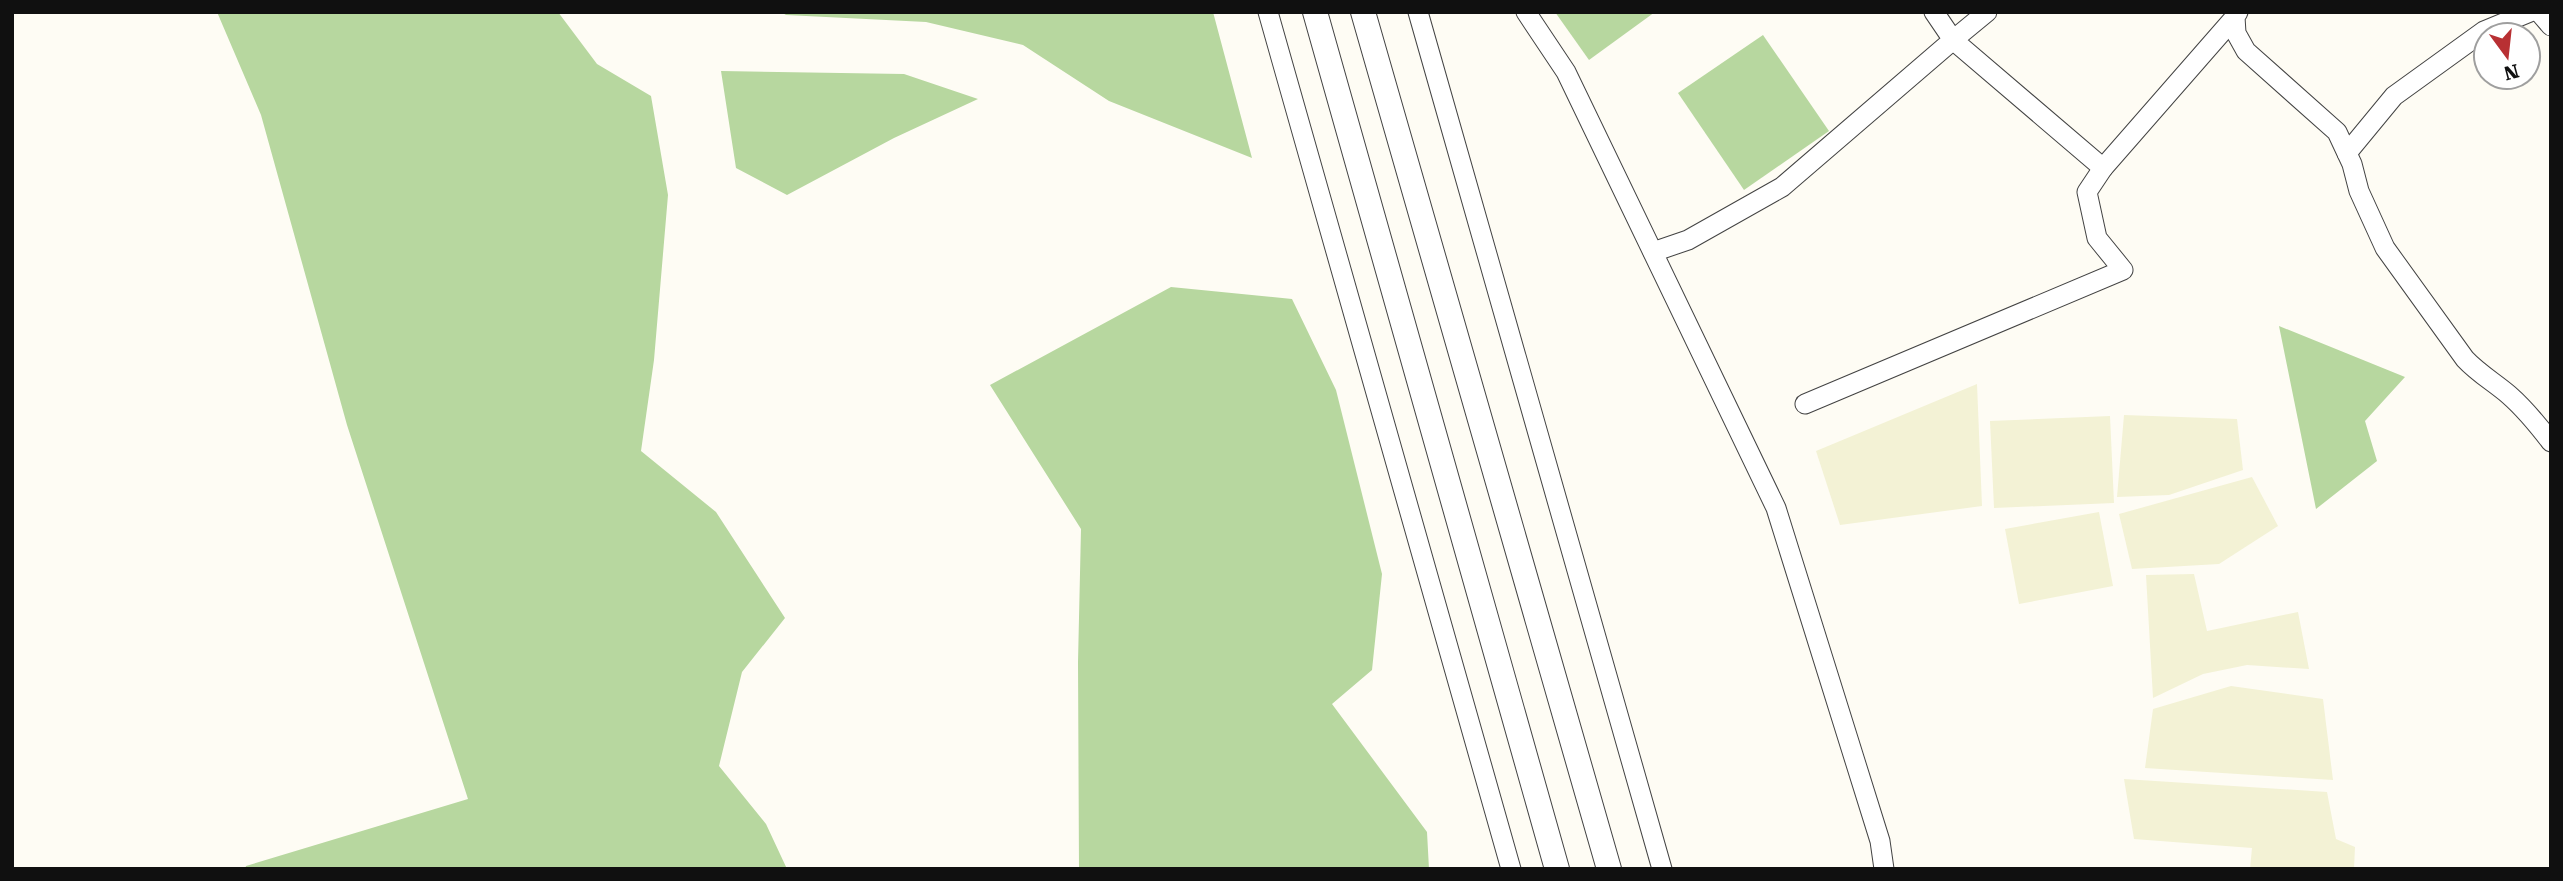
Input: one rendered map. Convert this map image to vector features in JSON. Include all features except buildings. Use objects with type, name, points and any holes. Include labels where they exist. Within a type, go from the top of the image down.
[{"type":"street","points":[[1268,12],[1511,869]]},
{"type":"street","points":[[1315,12],[1557,869]]},
{"type":"street","points":[[1363,12],[1608,869]]},
{"type":"street","points":[[1418,12],[1662,869]]},
{"type":"street","points":[[1526,12],[1566,72],[1776,508],[1880,841],[1884,869]]},
{"type":"street","points":[[1934,12],[1953,40],[2103,168]]},
{"type":"street","points":[[1653,252],[1688,240],[1782,187],[1987,12]]},
{"type":"street","points":[[2347,153],[2394,96],[2484,31],[2530,12]]},
{"type":"street","points":[[2539,12],[2551,26]]},
{"type":"street","points":[[2236,15],[2236,33],[2246,51],[2337,132],[2359,191],[2385,248],[2393,259],[2475,370],[2511,397],[2530,415],[2551,442]]},
{"type":"street","points":[[1805,404],[2123,270],[2097,239],[2087,192],[2103,168],[2236,15]]},
{"type":"green space","points":[[217,12],[558,12],[597,64],[651,96],[668,195],[654,360],[641,451],[716,512],[785,618],[742,672],[719,766],[766,824],[787,869],[245,869],[246,866],[468,799],[347,425],[261,115]]},
{"type":"green space","points":[[781,12],[1213,12],[1252,158],[1109,101],[1023,45],[926,22],[786,15]]},
{"type":"green space","points":[[1555,12],[1655,12],[1589,60]]},
{"type":"green space","points":[[1763,35],[1829,131],[1744,190],[1678,93]]},
{"type":"green space","points":[[721,71],[904,74],[978,99],[894,138],[787,195],[736,168]]},
{"type":"green space","points":[[1171,287],[1292,299],[1336,390],[1382,574],[1372,670],[1332,704],[1427,832],[1429,869],[1079,869],[1078,662],[1081,529],[990,385]]},
{"type":"green space","points":[[2279,326],[2405,377],[2365,421],[2377,461],[2316,509]]},
{"type":"green space","points":[[1977,384],[1982,506],[1840,525],[1816,451]]},
{"type":"green space","points":[[2124,415],[2237,419],[2243,470],[2169,495],[2117,497]]},
{"type":"green space","points":[[2110,416],[2114,503],[1994,508],[1990,421]]},
{"type":"green space","points":[[2252,477],[2278,526],[2219,564],[2132,569],[2119,514]]},
{"type":"green space","points":[[2099,512],[2113,586],[2019,604],[2005,529]]},
{"type":"green space","points":[[2194,574],[2207,631],[2298,612],[2309,669],[2247,665],[2203,674],[2153,698],[2146,575]]},
{"type":"green space","points":[[2231,686],[2323,699],[2333,780],[2145,768],[2153,709]]},
{"type":"green space","points":[[2124,779],[2327,792],[2336,839],[2355,847],[2354,869],[2250,869],[2252,848],[2134,839]]}]
